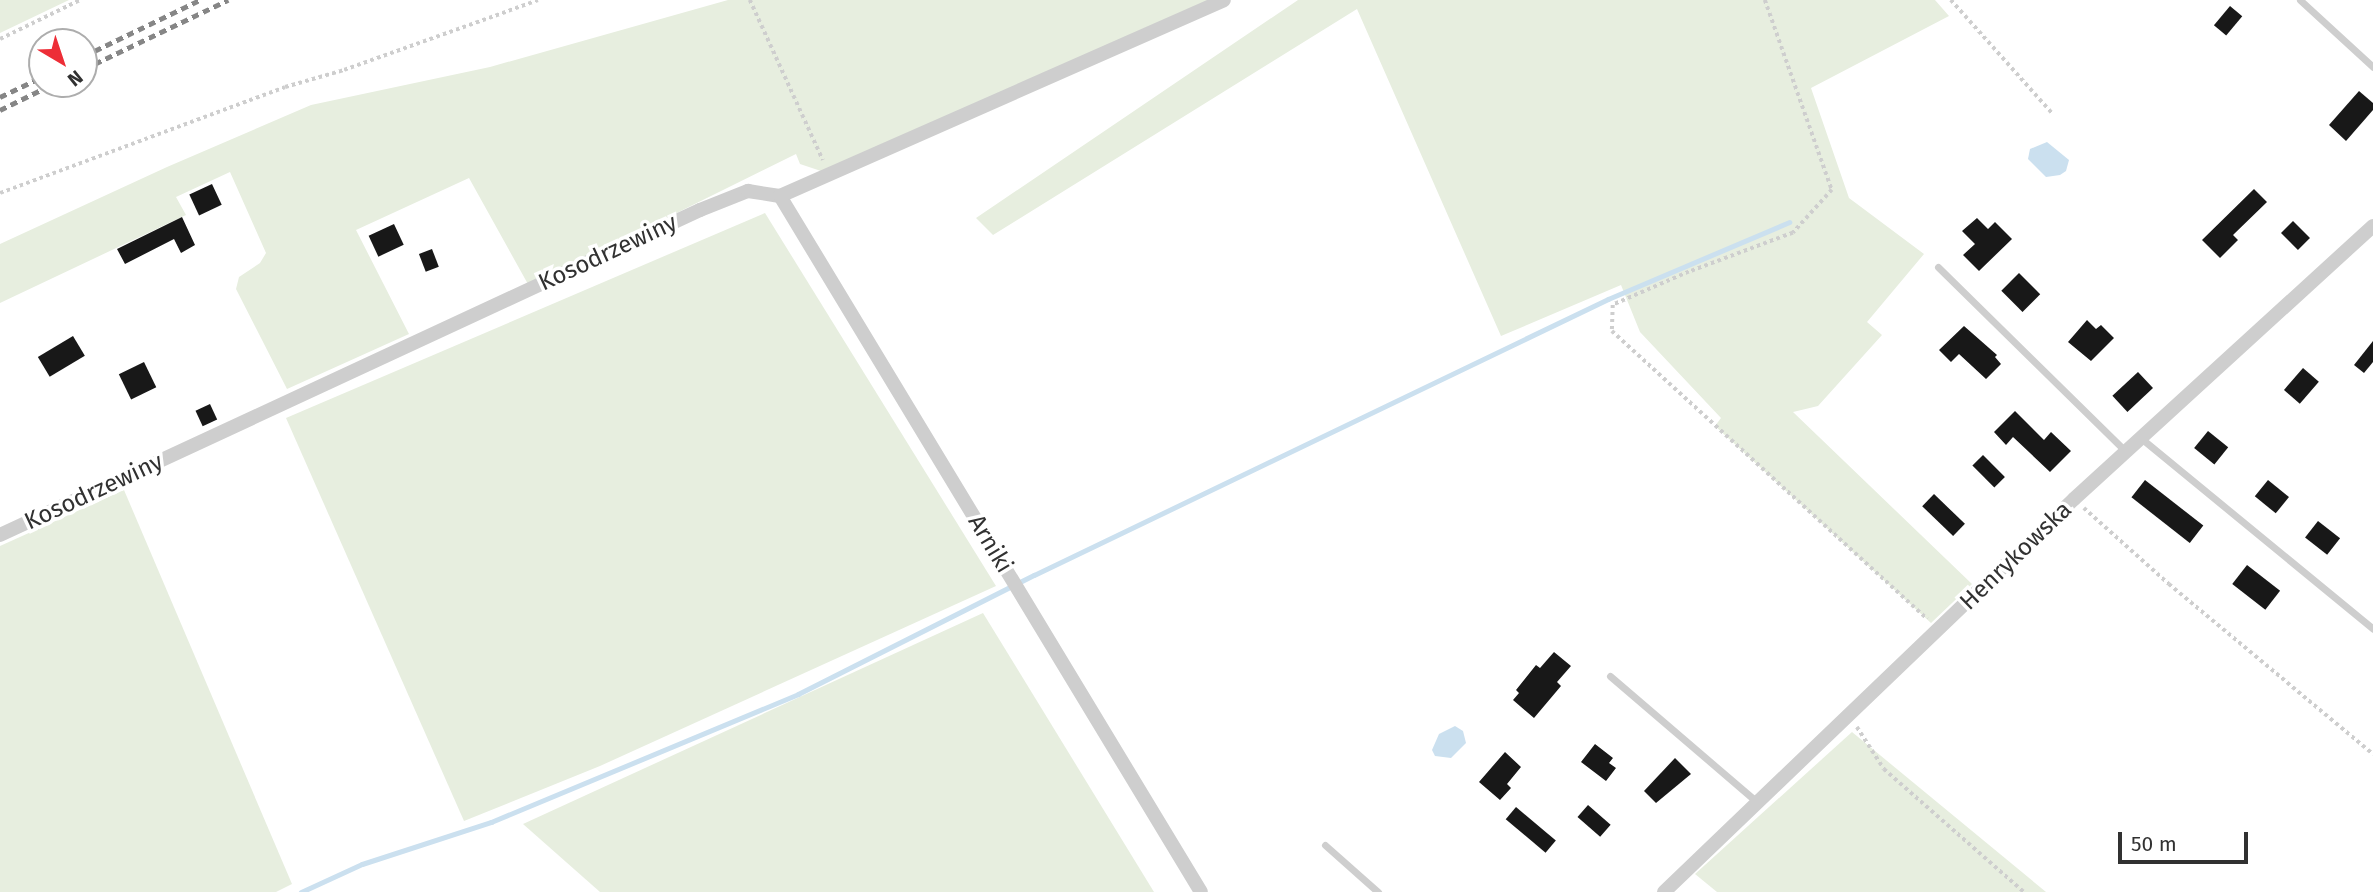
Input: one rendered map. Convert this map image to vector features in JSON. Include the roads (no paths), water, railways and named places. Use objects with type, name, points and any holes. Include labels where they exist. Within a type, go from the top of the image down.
[{"type":"street","points":[[780,196],[1208,3],[1224,0]]},
{"type":"street","name":"Kosodrzewiny","points":[[0,535],[700,209],[748,191],[780,196]]},
{"type":"street","name":"Arniki","points":[[780,196],[1201,892]]},
{"type":"street","name":"Henrykowska","points":[[1664,892],[2074,499],[2373,226]]},
{"type":"lane","points":[[2300,0],[2373,67]]},
{"type":"lane","points":[[1938,267],[2126,453]]},
{"type":"lane","points":[[2142,439],[2373,629]]},
{"type":"lane","points":[[1610,676],[1758,802]]},
{"type":"lane","points":[[1325,845],[1378,892]]},
{"type":"water","points":[[2047,142],[2069,160],[2066,171],[2060,175],[2046,177],[2028,159],[2030,149]]},
{"type":"water","points":[[1455,726],[1463,731],[1466,743],[1451,758],[1435,756],[1432,750],[1439,734]]},
{"type":"waterway","points":[[301,892],[362,864],[491,822],[798,694],[1034,575],[1608,299],[1789,222]]},
{"type":"railway","points":[[98,49],[200,0]]},
{"type":"railway","points":[[98,62],[228,0]]},
{"type":"railway","points":[[0,97],[28,84]]},
{"type":"railway","points":[[0,110],[28,96]]}]
